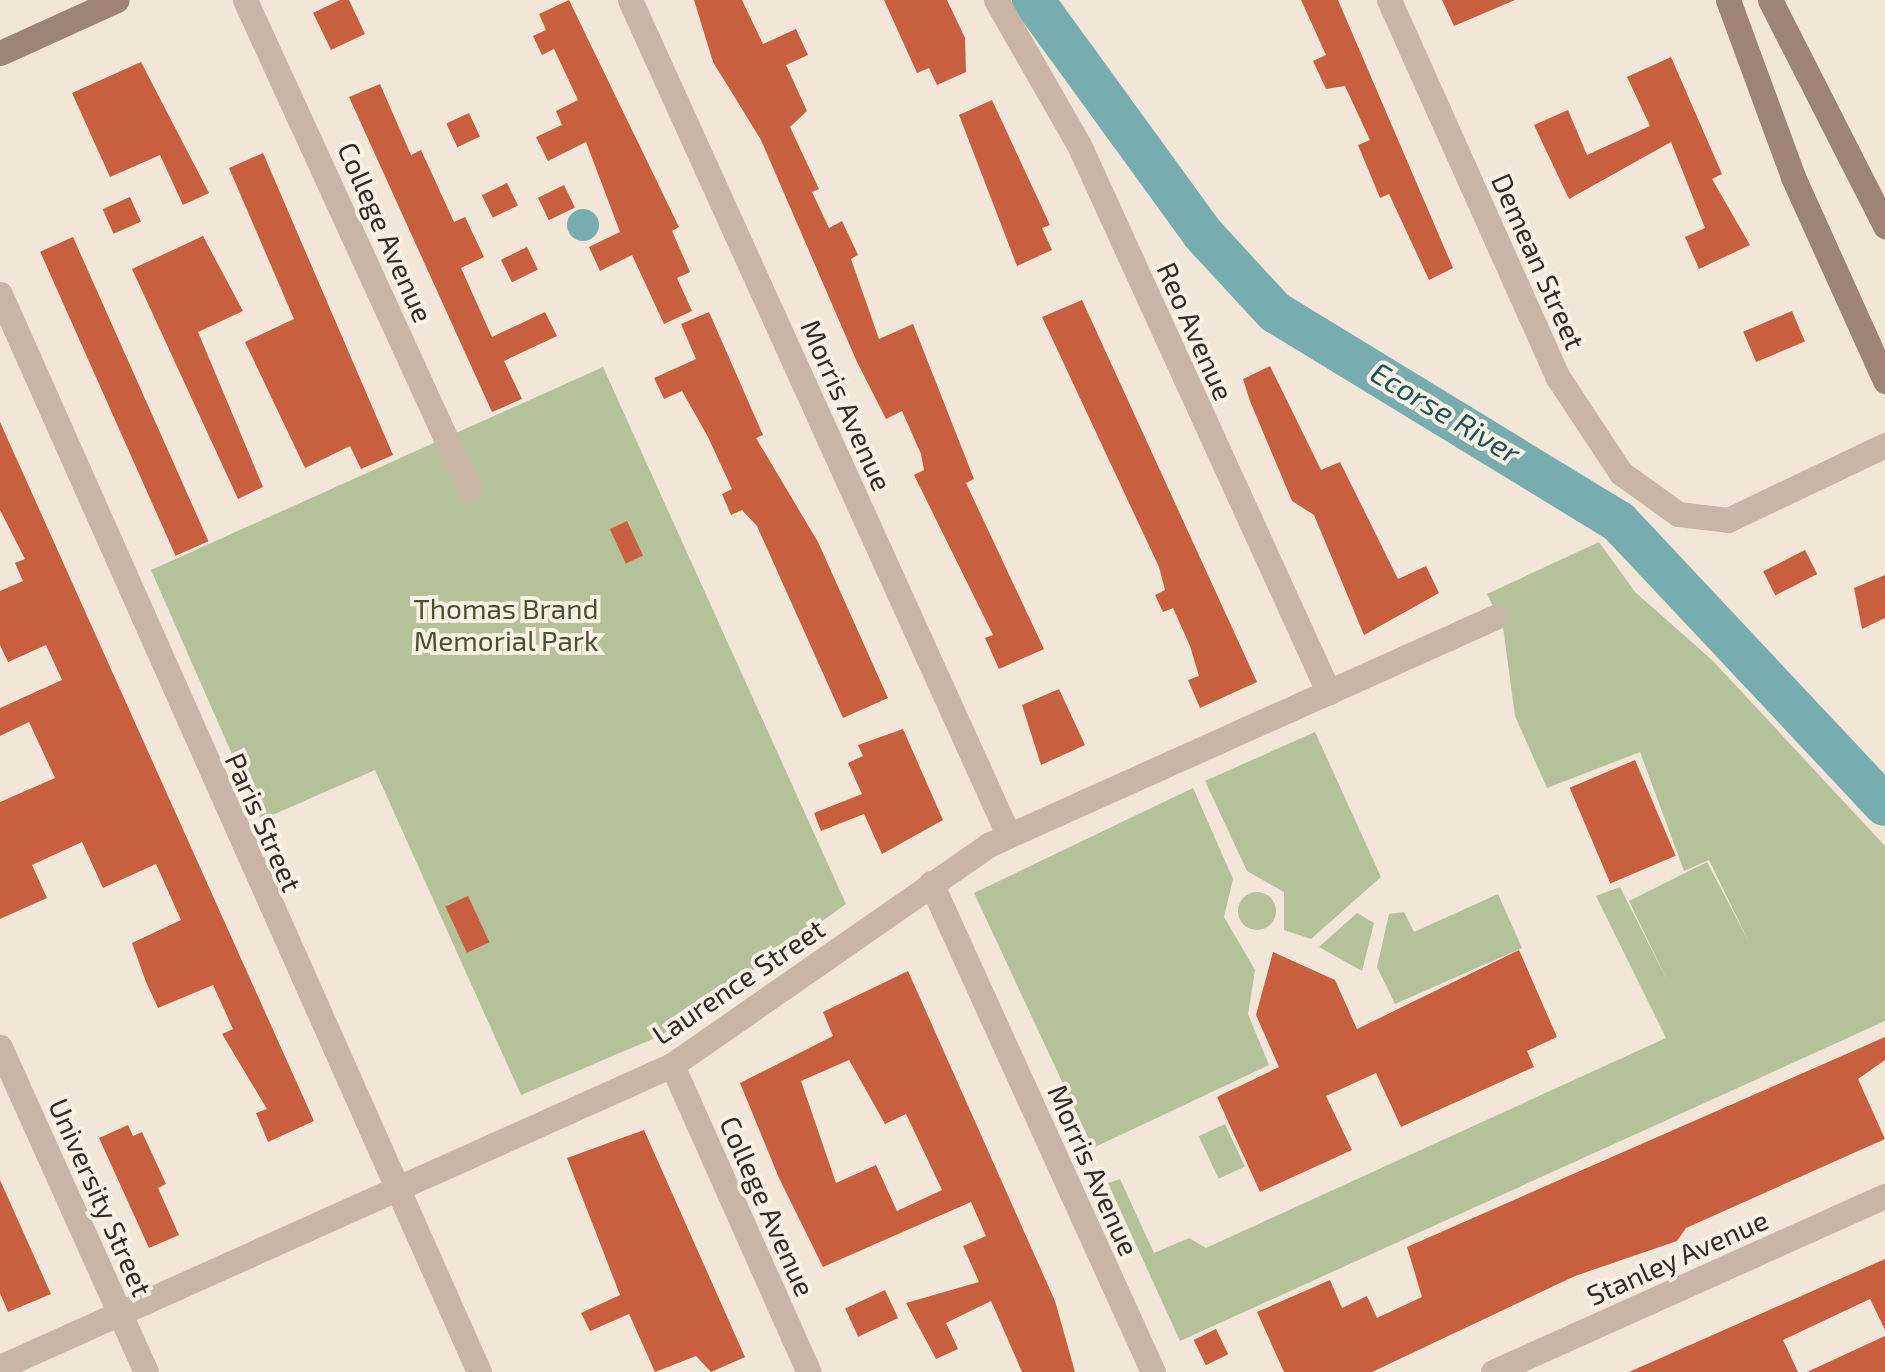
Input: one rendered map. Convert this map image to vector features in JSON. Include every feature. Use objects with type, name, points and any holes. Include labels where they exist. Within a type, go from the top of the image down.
[{"type":"main road","points":[[0,53],[117,0]]},
{"type":"main road","points":[[1728,0],[1793,177],[1885,382]]},
{"type":"main road","points":[[1770,0],[1885,226]]},
{"type":"street","name":"College Avenue","points":[[246,0],[470,490]]},
{"type":"street","name":"Morris Avenue","points":[[630,0],[1008,834]]},
{"type":"street","name":"Reo Avenue","points":[[996,0],[1079,145],[1329,693]]},
{"type":"street","name":"Demean Street","points":[[1389,0],[1583,422],[1621,473],[1678,514],[1735,518],[1885,444]]},
{"type":"street","name":"Paris Street","points":[[0,294],[394,1188],[480,1372]]},
{"type":"street","name":"Laurence Street","points":[[0,1367],[672,1065],[931,883],[1008,834],[1495,617]]},
{"type":"street","name":"Morris Avenue","points":[[931,883],[1153,1372]]},
{"type":"street","name":"University Street","points":[[0,1047],[146,1372]]},
{"type":"street","name":"College Avenue","points":[[672,1065],[809,1372]]},
{"type":"street","name":"Stanley Avenue","points":[[1493,1372],[1885,1196]]},
{"type":"green space","name":"Thomas Brand Memorial Park","points":[[603,367],[846,904],[662,1035],[521,1095],[375,770],[261,820],[151,570]]},
{"type":"green space","points":[[1599,542],[1635,592],[1712,660],[1885,846],[1885,1021],[1180,1341],[1108,1183],[1120,1179],[1154,1253],[1189,1238],[1206,1248],[1666,1038],[1596,896],[1620,887],[1668,982],[1629,901],[1707,862],[1749,942],[1709,860],[1684,871],[1640,752],[1547,788],[1515,716],[1503,627],[1487,594]]},
{"type":"green space","points":[[1315,732],[1381,877],[1311,939],[1284,930],[1284,892],[1247,871],[1205,781]]},
{"type":"green space","points":[[1193,788],[1233,879],[1224,917],[1255,970],[1248,1014],[1269,1065],[1093,1148],[974,893]]},
{"type":"green space","points":[[1257,892],[1270,898],[1276,911],[1270,924],[1257,930],[1244,924],[1238,911],[1244,898]]},
{"type":"green space","points":[[1498,894],[1522,948],[1395,1004],[1377,967],[1389,914],[1404,912],[1414,932]]},
{"type":"green space","points":[[1357,913],[1374,923],[1362,971],[1319,947]]},
{"type":"green space","points":[[1225,1124],[1245,1167],[1219,1179],[1199,1136]]},
{"type":"water","points":[[583,209],[594,214],[599,225],[594,236],[583,241],[572,236],[567,225],[572,214]]},
{"type":"building","points":[[340,0],[349,0],[365,34],[331,50],[313,13]]},
{"type":"building","points":[[569,0],[679,227],[672,231],[690,272],[677,278],[692,311],[664,324],[632,255],[600,271],[589,247],[620,232],[586,142],[548,161],[536,137],[562,125],[556,111],[578,100],[554,49],[542,55],[533,36],[546,30],[539,14]]},
{"type":"building","points":[[694,0],[742,0],[763,44],[796,29],[808,55],[786,65],[807,111],[790,127],[819,189],[812,192],[829,228],[842,221],[858,255],[851,259],[879,339],[913,324],[974,479],[966,483],[1044,649],[999,669],[985,638],[993,635],[914,475],[924,470],[921,454],[902,411],[886,419],[857,362],[761,140],[713,62]]},
{"type":"building","points":[[884,0],[947,0],[965,38],[966,72],[937,85],[929,68],[917,73]]},
{"type":"building","points":[[1301,0],[1338,0],[1453,268],[1429,280],[1389,194],[1380,198],[1358,145],[1370,140],[1345,86],[1326,89],[1313,61],[1326,55]]},
{"type":"building","points":[[1442,0],[1515,0],[1454,26]]},
{"type":"building","points":[[1671,57],[1722,174],[1712,179],[1750,245],[1699,269],[1685,237],[1705,228],[1671,142],[1569,199],[1534,125],[1568,110],[1587,155],[1650,126],[1627,77]]},
{"type":"building","points":[[141,62],[209,193],[183,205],[160,155],[110,177],[72,93]]},
{"type":"building","points":[[380,84],[411,155],[421,150],[454,222],[465,217],[484,257],[461,268],[492,337],[545,312],[557,336],[504,361],[522,399],[492,412],[349,97]]},
{"type":"building","points":[[992,100],[1050,225],[1042,228],[1052,250],[1017,266],[959,115]]},
{"type":"building","points":[[469,113],[480,137],[457,147],[446,124]]},
{"type":"building","points":[[263,153],[393,455],[361,469],[350,446],[305,468],[245,342],[294,319],[229,168]]},
{"type":"building","points":[[507,183],[518,205],[493,218],[482,195]]},
{"type":"building","points":[[564,185],[575,207],[549,220],[538,198]]},
{"type":"building","points":[[130,197],[141,222],[114,234],[103,209]]},
{"type":"building","points":[[203,236],[243,311],[198,332],[263,487],[238,499],[132,269]]},
{"type":"building","points":[[73,237],[208,541],[176,556],[40,252]]},
{"type":"building","points":[[527,247],[538,269],[512,282],[501,260]]},
{"type":"building","points":[[1082,300],[1257,682],[1200,708],[1188,680],[1199,676],[1190,646],[1173,608],[1163,612],[1155,595],[1165,590],[1159,567],[1042,317]]},
{"type":"building","points":[[1792,311],[1805,341],[1756,362],[1743,332]]},
{"type":"building","points":[[709,312],[763,435],[756,438],[818,542],[888,698],[843,718],[757,526],[742,510],[731,515],[722,494],[732,489],[708,437],[682,391],[664,399],[654,378],[696,359],[681,324]]},
{"type":"building","points":[[1270,366],[1321,470],[1340,462],[1398,579],[1426,566],[1439,593],[1364,635],[1314,515],[1292,501],[1250,401],[1243,379]]},
{"type":"building","points":[[0,422],[314,1121],[268,1142],[256,1113],[267,1109],[222,1034],[233,1029],[213,985],[158,1008],[146,982],[132,943],[181,920],[156,864],[103,888],[82,842],[32,865],[47,898],[0,919],[0,802],[55,778],[29,722],[0,736],[0,708],[62,680],[46,645],[8,662],[0,645],[0,591],[23,581],[15,563],[25,559],[0,510]]},
{"type":"building","points":[[627,521],[643,555],[626,563],[610,529]]},
{"type":"building","points":[[1805,550],[1817,574],[1775,595],[1763,571]]},
{"type":"building","points":[[1885,575],[1885,618],[1862,629],[1854,588]]},
{"type":"building","points":[[1059,689],[1085,745],[1041,765],[1022,705]]},
{"type":"building","points":[[903,729],[943,820],[882,854],[864,814],[821,831],[814,813],[862,794],[848,763],[863,756],[858,745]]},
{"type":"building","points":[[1635,760],[1676,856],[1610,883],[1570,788]]},
{"type":"building","points":[[468,896],[490,942],[467,953],[445,907]]},
{"type":"building","points":[[1519,950],[1557,1037],[1527,1051],[1534,1067],[1401,1127],[1376,1073],[1326,1096],[1352,1150],[1260,1192],[1217,1097],[1279,1067],[1256,1015],[1273,952],[1335,980],[1357,1029]]},
{"type":"building","points":[[908,971],[1055,1301],[1075,1372],[1022,1372],[991,1301],[946,1323],[958,1349],[936,1359],[906,1303],[979,1282],[963,1246],[986,1236],[971,1202],[823,1267],[779,1178],[740,1083],[833,1036],[823,1012]],"holes":[[[849,1060],[885,1124],[906,1114],[942,1190],[897,1211],[876,1165],[836,1183],[801,1081]]]},
{"type":"building","points":[[1885,1037],[1885,1060],[1858,1079],[1885,1139],[1686,1228],[1677,1241],[1575,1276],[1372,1372],[1284,1372],[1257,1312],[1330,1280],[1342,1308],[1367,1296],[1377,1318],[1422,1297],[1407,1247]]},
{"type":"building","points":[[128,1125],[133,1136],[142,1132],[166,1184],[158,1188],[179,1235],[149,1248],[99,1138]]},
{"type":"building","points":[[644,1130],[745,1357],[711,1372],[696,1356],[655,1372],[629,1314],[590,1331],[581,1313],[620,1295],[567,1158]]},
{"type":"building","points":[[0,1180],[51,1294],[8,1312],[0,1293]]},
{"type":"building","points":[[1885,1259],[1885,1330],[1870,1299],[1783,1340],[1798,1372],[1629,1372]]},
{"type":"building","points":[[885,1290],[898,1318],[858,1337],[845,1309]]},
{"type":"building","points":[[1216,1329],[1228,1354],[1206,1365],[1194,1340]]},
{"type":"building","points":[[1885,1336],[1885,1372],[1807,1372]]},
{"type":"waterway","name":"Ecorse River","points":[[1033,0],[1202,233],[1275,312],[1619,522],[1885,805]]}]
